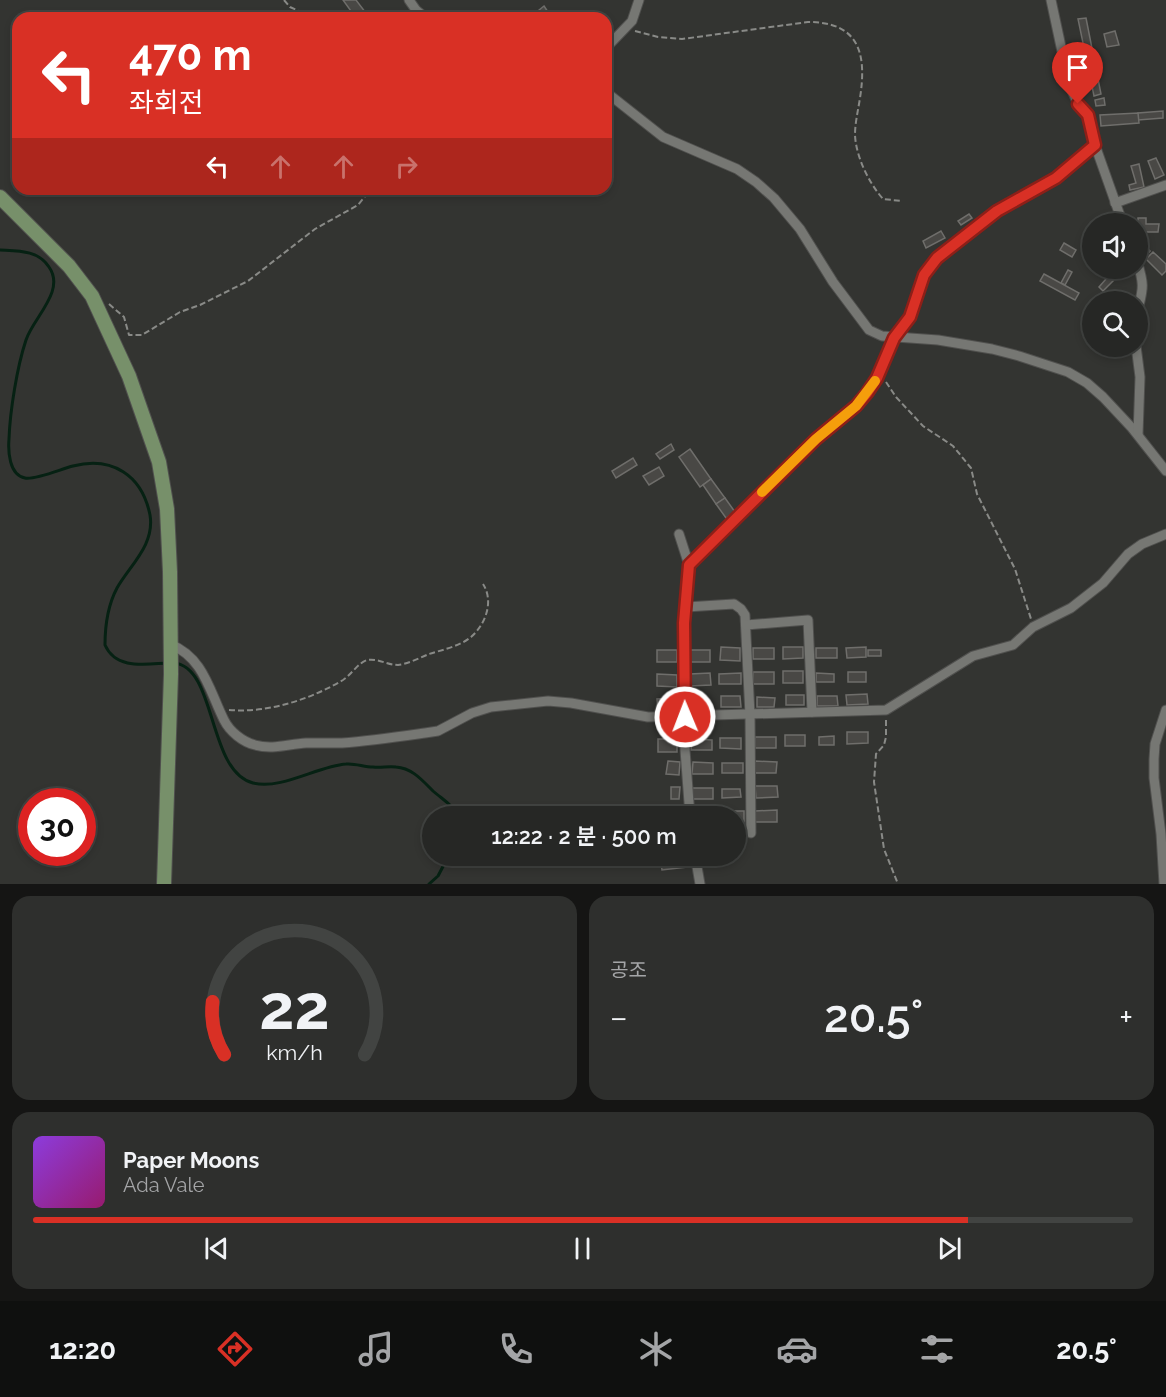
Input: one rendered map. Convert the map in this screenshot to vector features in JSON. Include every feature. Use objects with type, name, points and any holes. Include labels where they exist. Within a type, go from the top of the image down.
[{"type":"main road","points":[[0,197],[69,266],[92,296],[141,407],[159,462],[167,509],[171,651],[164,884]]},
{"type":"street","points":[[409,0],[418,12]]},
{"type":"street","points":[[612,42],[632,21],[639,0]]},
{"type":"street","points":[[1051,0],[1069,84],[1078,104],[1088,115],[1095,145],[1119,213]]},
{"type":"street","points":[[612,97],[663,137],[737,169],[774,198],[800,229],[833,282],[869,330],[894,338],[938,340],[992,349],[1068,372],[1087,383],[1103,397],[1138,435],[1166,471]]},
{"type":"street","points":[[689,565],[816,439],[856,406],[867,393],[894,338],[910,317],[924,275],[937,258],[997,211],[1056,178],[1095,145]]},
{"type":"street","points":[[1115,203],[1166,184]]},
{"type":"street","points":[[1138,357],[1140,377],[1138,435]]},
{"type":"street","points":[[679,534],[689,565],[686,607],[685,750],[689,806]]},
{"type":"street","points":[[171,651],[185,650],[197,664],[207,680],[225,723],[244,741],[254,745],[278,748],[304,743],[343,743],[425,734],[491,707],[548,701],[648,717],[886,710],[973,656],[1013,645],[1033,627],[1071,608],[1103,584],[1128,554],[1142,544],[1166,534]]},
{"type":"street","points":[[686,607],[734,604],[745,615],[750,715],[751,833]]},
{"type":"street","points":[[747,625],[808,620],[812,712]]},
{"type":"street","points":[[1164,884],[1154,759],[1155,744],[1166,710]]},
{"type":"street","points":[[696,866],[700,884]]},
{"type":"path","points":[[284,0],[290,7],[301,12]]},
{"type":"path","points":[[626,29],[658,37],[682,39],[808,22],[834,24],[846,30],[858,47],[861,58],[862,84],[855,139],[861,159],[872,186],[883,198],[902,201]]},
{"type":"path","points":[[106,302],[124,317],[129,335],[142,335],[180,312],[200,305],[248,281],[315,229],[358,205],[366,195]]},
{"type":"path","points":[[881,368],[896,398],[923,426],[953,446],[971,468],[977,494],[1015,569],[1033,627]]},
{"type":"path","points":[[219,710],[253,711],[276,707],[321,691],[349,676],[362,662],[369,659],[378,660],[387,665],[401,665],[462,642],[471,637],[485,618],[489,608],[488,595],[483,584]]},
{"type":"path","points":[[886,710],[886,737],[884,745],[876,753],[874,782],[884,849],[898,884]]},
{"type":"building","points":[[343,0],[356,0],[365,12],[352,12]]},
{"type":"building","points":[[544,6],[548,12],[539,12]]},
{"type":"building","points":[[1086,18],[1101,94],[1094,96],[1078,19]]},
{"type":"building","points":[[1115,31],[1119,45],[1107,47],[1104,34]]},
{"type":"building","points":[[1104,98],[1105,105],[1096,106],[1095,100]]},
{"type":"building","points":[[1163,111],[1163,118],[1138,120],[1138,113]]},
{"type":"building","points":[[1138,113],[1139,123],[1101,126],[1100,115]]},
{"type":"building","points":[[1156,158],[1164,175],[1155,179],[1148,161]]},
{"type":"building","points":[[1139,164],[1144,187],[1130,190],[1129,185],[1136,183],[1131,166]]},
{"type":"building","points":[[969,214],[972,218],[961,225],[958,221]]},
{"type":"building","points":[[1148,224],[1159,224],[1158,232],[1148,232]]},
{"type":"building","points":[[941,231],[945,238],[926,248],[923,241]]},
{"type":"building","points":[[1064,243],[1076,250],[1072,257],[1060,250]]},
{"type":"building","points":[[1153,252],[1166,264],[1166,271],[1162,275],[1148,261],[1148,257]]},
{"type":"building","points":[[1068,270],[1072,272],[1065,285],[1061,283]]},
{"type":"building","points":[[1044,274],[1079,293],[1075,300],[1040,281]]},
{"type":"building","points":[[1106,279],[1115,279],[1103,291],[1099,287]]},
{"type":"building","points":[[671,444],[674,450],[660,459],[656,454]]},
{"type":"building","points":[[690,449],[711,479],[700,487],[679,457]]},
{"type":"building","points":[[633,458],[637,465],[616,478],[612,471]]},
{"type":"building","points":[[659,467],[664,476],[649,485],[643,476]]},
{"type":"building","points":[[711,479],[725,498],[716,504],[703,485]]},
{"type":"building","points":[[725,498],[735,512],[726,518],[716,504]]},
{"type":"building","points":[[721,647],[740,648],[740,661],[720,660]]},
{"type":"building","points":[[783,647],[803,647],[803,658],[783,659]]},
{"type":"building","points":[[866,647],[866,657],[847,658],[846,648]]},
{"type":"building","points":[[753,648],[774,648],[774,659],[753,659]]},
{"type":"building","points":[[816,648],[837,648],[837,658],[816,658]]},
{"type":"building","points":[[657,650],[677,650],[677,662],[657,662]]},
{"type":"building","points":[[689,650],[710,650],[710,662],[689,662]]},
{"type":"building","points":[[868,650],[881,650],[881,656],[868,656]]},
{"type":"building","points":[[783,671],[803,671],[803,683],[783,683]]},
{"type":"building","points":[[753,672],[774,672],[774,684],[753,684]]},
{"type":"building","points":[[848,672],[866,672],[866,682],[848,682]]},
{"type":"building","points":[[710,673],[711,685],[690,686],[690,674]]},
{"type":"building","points":[[741,673],[741,684],[719,684],[719,674]]},
{"type":"building","points":[[816,673],[834,674],[834,682],[816,682]]},
{"type":"building","points":[[657,674],[677,675],[677,687],[657,686]]},
{"type":"building","points":[[867,694],[868,704],[847,705],[846,695]]},
{"type":"building","points":[[786,695],[804,695],[804,705],[786,705]]},
{"type":"building","points":[[721,696],[740,696],[741,707],[721,707]]},
{"type":"building","points":[[817,696],[837,696],[838,706],[817,706]]},
{"type":"building","points":[[757,697],[775,698],[774,707],[757,707]]},
{"type":"building","points":[[676,698],[677,711],[658,711],[657,699]]},
{"type":"building","points":[[692,702],[706,702],[706,709],[692,709]]},
{"type":"building","points":[[847,732],[868,732],[868,743],[847,744]]},
{"type":"building","points":[[785,735],[805,735],[805,746],[785,746]]},
{"type":"building","points":[[834,736],[834,745],[819,745],[819,737]]},
{"type":"building","points":[[755,737],[776,737],[776,748],[755,748]]},
{"type":"building","points":[[720,738],[741,738],[741,749],[720,748]]},
{"type":"building","points":[[658,739],[677,739],[677,752],[658,752]]},
{"type":"building","points":[[692,739],[712,740],[712,750],[691,750]]},
{"type":"building","points":[[668,761],[680,762],[679,775],[666,774]]},
{"type":"building","points":[[755,761],[777,762],[776,773],[755,773]]},
{"type":"building","points":[[693,762],[713,763],[713,774],[692,774]]},
{"type":"building","points":[[722,763],[743,763],[743,773],[722,773]]},
{"type":"building","points":[[755,786],[777,786],[778,797],[756,798]]},
{"type":"building","points":[[671,787],[680,787],[679,799],[671,799]]},
{"type":"building","points":[[692,788],[713,788],[713,799],[692,799]]},
{"type":"building","points":[[722,789],[740,789],[741,797],[722,798]]},
{"type":"building","points":[[777,810],[777,822],[755,822],[755,811]]},
{"type":"building","points":[[661,866],[687,867],[662,870]]},
{"type":"waterway","points":[[0,250],[21,251],[39,257],[49,267],[54,285],[51,295],[26,340],[17,376],[9,444],[9,456],[13,468],[20,476],[30,478],[73,466],[100,464],[123,472],[140,489],[150,515],[149,536],[111,601],[105,645],[110,653],[124,662],[132,664],[168,663]]},
{"type":"waterway","points":[[174,663],[188,669],[198,682],[227,760],[238,775],[253,783],[288,781],[346,764],[402,768],[412,772],[452,806]]},
{"type":"waterway","points":[[429,884],[438,876],[443,866]]},
{"type":"slow traffic","points":[[762,492],[816,439],[856,406],[875,381]]},
{"type":"route","points":[[685,717],[684,623],[689,565],[816,439],[856,406],[867,393],[877,378],[894,338],[910,317],[924,275],[937,258],[997,211],[1056,178],[1095,145],[1088,115],[1078,104]]}]
